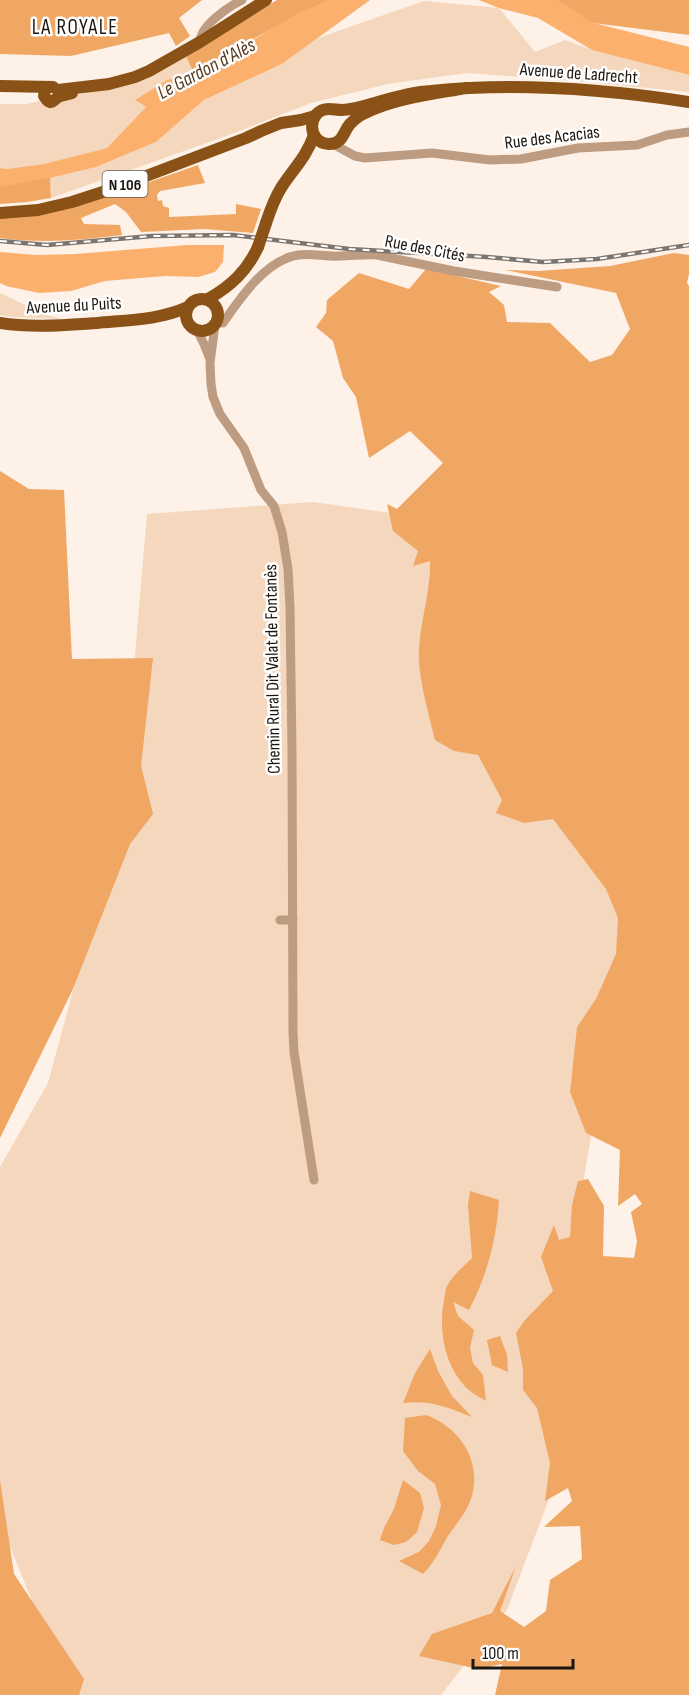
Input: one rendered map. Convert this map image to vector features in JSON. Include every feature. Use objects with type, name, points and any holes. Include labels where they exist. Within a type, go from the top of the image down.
[{"type":"main road","points":[[0,86],[27,86],[52,92],[88,88],[135,77],[200,42],[266,0]]},
{"type":"main road","name":"Avenue de Ladrecht","points":[[333,110],[356,108],[428,91],[518,86],[560,88],[689,102]]},
{"type":"main road","name":"Avenue de Ladrecht","points":[[337,139],[364,113],[426,95],[466,88]]},
{"type":"main road","points":[[237,279],[208,299],[196,300],[188,307],[186,315],[193,327],[204,331],[217,320],[221,302],[252,261],[280,189],[302,160],[313,133],[312,124],[315,116],[323,110],[338,112],[345,120],[337,139],[302,160]]},
{"type":"main road","name":"N 106","points":[[0,213],[38,210],[72,202],[112,189],[281,123],[315,116]]},
{"type":"main road","name":"N 106","points":[[246,138],[288,129],[302,129],[313,133]]},
{"type":"main road","points":[[313,133],[321,142],[337,139]]},
{"type":"main road","points":[[208,299],[216,306],[217,320]]},
{"type":"main road","name":"Avenue du Puits","points":[[0,323],[15,326],[40,326],[150,319],[188,307]]},
{"type":"main road","name":"Avenue du Puits","points":[[150,319],[193,327]]},
{"type":"street","points":[[200,42],[200,35],[206,27],[233,4],[242,0]]},
{"type":"street","name":"Rue des Acacias","points":[[337,139],[347,151],[365,158],[432,153],[490,160],[521,159],[578,148],[637,145],[667,135],[689,132]]},
{"type":"street","name":"Rue des Cités","points":[[217,320],[223,323],[237,301],[262,275],[287,258],[304,255],[377,255],[454,271],[556,287]]},
{"type":"street","name":"Chemin Rural Dit Valat de Fontanès","points":[[217,320],[210,363],[210,384],[215,403],[244,448],[259,486],[274,506],[285,551],[290,608],[293,1044],[314,1180]]},
{"type":"street","name":"Chemin Rural Dit Valat de Fontanès","points":[[193,327],[204,344],[210,363]]},
{"type":"street","points":[[280,920],[293,920]]},
{"type":"shaded area","points":[[0,0],[202,0],[179,18],[190,36],[176,46],[169,33],[71,56],[0,54]]},
{"type":"shaded area","points":[[277,0],[329,0],[193,72],[186,56]]},
{"type":"shaded area","points":[[556,0],[689,0],[689,35],[593,23]]},
{"type":"shaded area","points":[[424,1],[499,8],[535,52],[565,40],[592,50],[689,75],[689,92],[466,73],[388,84],[311,103],[221,138],[51,198],[50,178],[96,167],[156,142],[204,100],[282,64],[318,38]]},
{"type":"shaded area","points":[[186,56],[193,72],[167,80],[136,101],[146,107],[107,148],[44,164],[0,168],[0,104],[27,104],[39,101],[45,106],[62,102],[73,96],[126,84]]},
{"type":"shaded area","points":[[198,165],[205,183],[160,191],[157,195],[158,201],[162,200],[163,206],[169,208],[169,217],[236,214],[236,204],[261,209],[253,233],[204,229],[141,232],[126,212],[115,204],[81,218],[84,224],[120,225],[122,235],[46,241],[0,238],[0,218],[112,195]]},
{"type":"shaded area","points":[[0,178],[50,178],[51,198],[0,204]]},
{"type":"shaded area","points":[[674,253],[689,255],[687,283],[689,286],[689,1695],[495,1695],[502,1664],[478,1669],[419,1656],[432,1634],[492,1613],[516,1566],[500,1611],[524,1627],[546,1611],[550,1580],[582,1559],[580,1526],[544,1527],[572,1501],[568,1488],[545,1501],[550,1463],[537,1408],[523,1390],[523,1369],[516,1333],[525,1320],[553,1291],[541,1257],[554,1225],[559,1240],[570,1237],[572,1205],[578,1181],[588,1179],[604,1206],[603,1256],[634,1258],[637,1241],[631,1212],[642,1204],[635,1194],[618,1206],[620,1150],[586,1133],[570,1092],[577,1027],[596,999],[616,954],[618,918],[606,889],[553,819],[524,823],[496,813],[502,800],[478,755],[454,751],[435,740],[424,694],[419,659],[430,561],[413,566],[418,551],[393,531],[387,504],[397,509],[443,463],[410,431],[369,458],[356,397],[343,378],[333,341],[316,327],[326,313],[327,300],[359,273],[409,289],[426,269],[501,286],[489,292],[504,305],[507,322],[550,323],[590,362],[612,355],[630,329],[616,293],[505,270],[538,271],[610,266]]},
{"type":"shaded area","points":[[0,293],[47,315],[62,319],[0,315]]},
{"type":"shaded area","points":[[0,471],[29,489],[64,490],[72,659],[153,658],[141,766],[153,814],[130,844],[73,989],[0,1138]]},
{"type":"shaded area","points":[[313,502],[405,515],[537,640],[634,949],[600,1086],[577,1217],[557,1478],[507,1610],[441,1695],[52,1695],[37,1613],[0,1522],[0,1167],[48,1083],[99,894],[125,771],[147,514]]},
{"type":"shaded area","points":[[470,1191],[499,1200],[490,1256],[481,1284],[469,1310],[453,1302],[458,1316],[474,1330],[470,1348],[473,1363],[483,1375],[486,1401],[470,1391],[455,1372],[445,1349],[442,1325],[447,1286],[472,1258],[468,1205]]},
{"type":"shaded area","points":[[500,1336],[507,1355],[508,1372],[492,1365],[487,1340]]},
{"type":"shaded area","points":[[430,1349],[438,1371],[452,1396],[472,1417],[430,1403],[403,1403],[415,1373]]},
{"type":"shaded area","points":[[426,1415],[447,1427],[464,1444],[473,1466],[474,1478],[473,1491],[466,1509],[423,1574],[399,1561],[419,1552],[429,1541],[436,1526],[441,1505],[435,1484],[418,1471],[403,1451],[405,1418]]},
{"type":"shaded area","points":[[0,1480],[14,1574],[84,1679],[79,1695],[0,1695]]},
{"type":"shaded area","points":[[403,1480],[420,1493],[424,1508],[417,1532],[406,1542],[394,1545],[380,1540],[394,1509]]},
{"type":"water","name":"Le Gardon d'Alès","points":[[329,0],[370,0],[282,64],[204,100],[156,142],[96,167],[0,187],[0,168],[44,164],[107,148],[146,107],[135,100],[167,80],[194,72],[297,14]]},
{"type":"water","points":[[479,0],[556,0],[594,23],[689,47],[689,75],[592,50],[538,18],[499,8]]},
{"type":"water","points":[[188,245],[224,245],[223,262],[215,272],[198,277],[165,276],[105,281],[71,291],[39,293],[0,283],[0,252],[36,255],[75,254]]},
{"type":"railway","points":[[0,241],[47,245],[152,236],[233,235],[349,249],[543,262],[597,259],[689,245]]},
{"type":"district","name":"LA ROYALE","points":[[75,27]]}]
